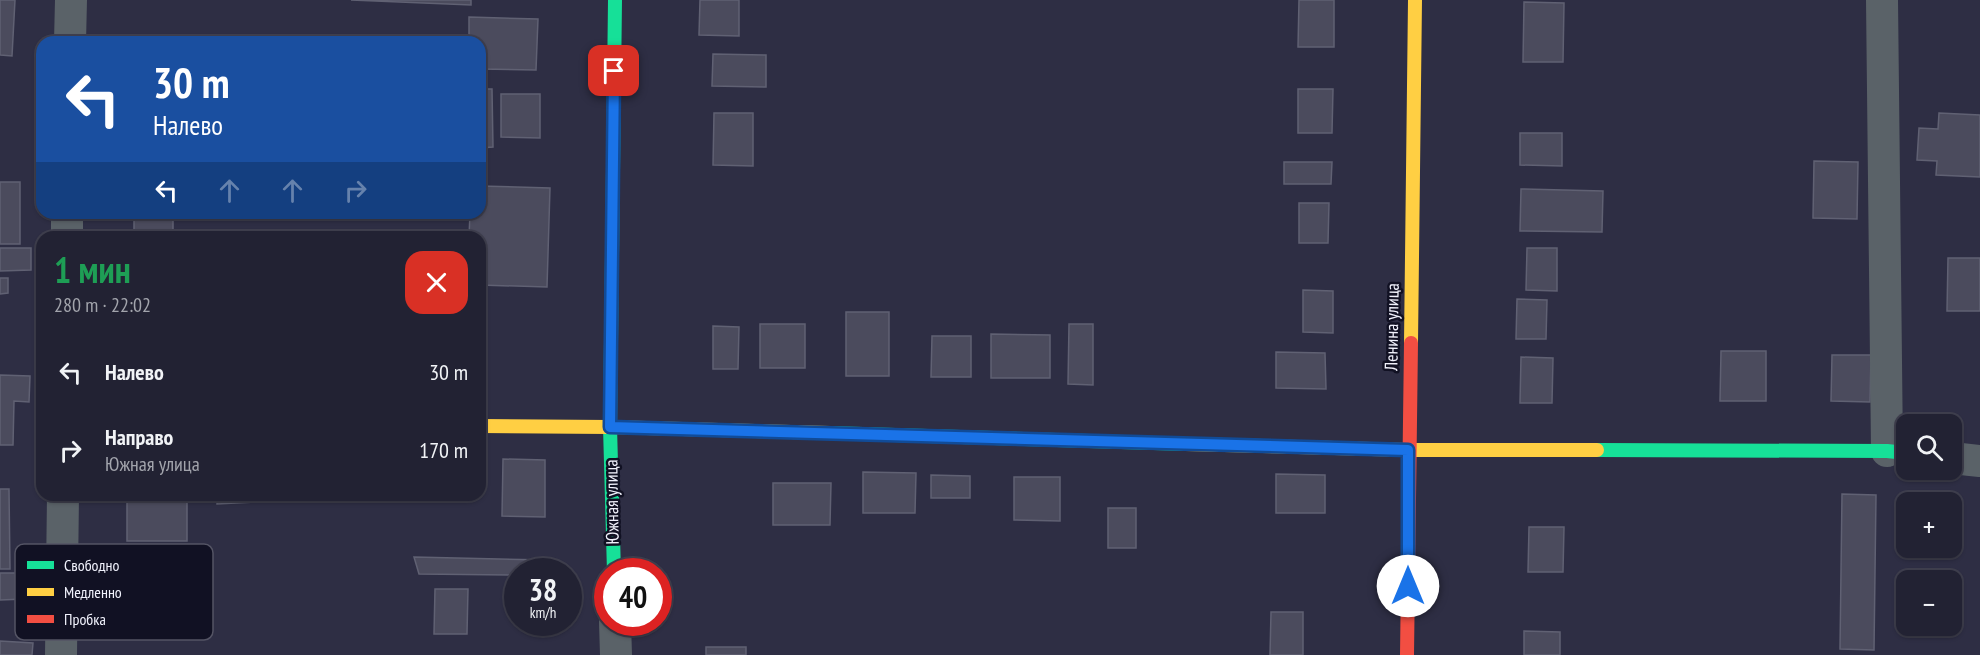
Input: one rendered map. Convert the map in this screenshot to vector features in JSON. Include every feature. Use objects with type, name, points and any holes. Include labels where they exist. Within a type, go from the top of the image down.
[{"type":"street","points":[[70,0],[70,36]]},
{"type":"street","name":"Южная улица","points":[[614,558],[610,427],[615,0]]},
{"type":"street","name":"Ленина улица","points":[[1407,655],[1415,0]]},
{"type":"street","points":[[1882,0],[1896,422]]},
{"type":"street","points":[[486,426],[610,427],[1408,450],[1896,452]]},
{"type":"street","points":[[1962,459],[1980,461]]},
{"type":"street","points":[[62,544],[63,501]]},
{"type":"street","points":[[615,636],[616,655]]},
{"type":"street","points":[[61,640],[61,655]]},
{"type":"building","points":[[0,0],[15,0],[12,56],[0,55]]},
{"type":"building","points":[[351,0],[471,0],[471,5]]},
{"type":"building","points":[[700,0],[739,0],[739,36],[699,35]]},
{"type":"building","points":[[1299,0],[1334,0],[1334,47],[1298,47]]},
{"type":"building","points":[[1524,2],[1564,3],[1563,62],[1523,62]]},
{"type":"building","points":[[469,17],[538,19],[536,70],[486,69],[486,36],[469,36]]},
{"type":"building","points":[[713,54],[766,55],[766,87],[712,86]]},
{"type":"building","points":[[486,89],[492,89],[493,147],[486,148]]},
{"type":"building","points":[[1298,89],[1333,89],[1332,133],[1298,133]]},
{"type":"building","points":[[501,94],[540,94],[540,138],[501,137]]},
{"type":"building","points":[[714,113],[753,113],[753,166],[713,165]]},
{"type":"building","points":[[1939,113],[1980,115],[1980,177],[1936,175],[1937,161],[1917,160],[1919,128],[1938,129]]},
{"type":"building","points":[[1520,133],[1562,133],[1562,166],[1520,165]]},
{"type":"building","points":[[1814,161],[1858,162],[1857,219],[1813,218]]},
{"type":"building","points":[[1284,162],[1332,162],[1331,184],[1284,184]]},
{"type":"building","points":[[0,182],[20,182],[20,244],[0,244]]},
{"type":"building","points":[[486,186],[550,188],[547,287],[486,285],[486,231],[469,231],[470,219],[486,219]]},
{"type":"building","points":[[1521,189],[1603,191],[1602,232],[1520,231]]},
{"type":"building","points":[[1299,203],[1329,203],[1328,243],[1299,243]]},
{"type":"building","points":[[134,219],[173,219],[173,231],[134,231]]},
{"type":"building","points":[[0,248],[31,248],[31,270],[0,271]]},
{"type":"building","points":[[1527,248],[1557,248],[1557,291],[1526,290]]},
{"type":"building","points":[[1948,258],[1980,258],[1980,311],[1947,311]]},
{"type":"building","points":[[0,278],[8,278],[8,293],[0,294]]},
{"type":"building","points":[[1303,290],[1333,291],[1333,333],[1303,332]]},
{"type":"building","points":[[1517,299],[1547,300],[1546,339],[1516,339]]},
{"type":"building","points":[[846,312],[889,312],[889,376],[846,376]]},
{"type":"building","points":[[760,324],[805,324],[805,368],[760,368]]},
{"type":"building","points":[[1069,324],[1093,324],[1093,385],[1068,384]]},
{"type":"building","points":[[713,326],[739,327],[738,369],[713,369]]},
{"type":"building","points":[[991,334],[1050,335],[1050,378],[991,378]]},
{"type":"building","points":[[932,336],[971,336],[971,377],[931,377]]},
{"type":"building","points":[[1721,351],[1766,351],[1766,401],[1720,401]]},
{"type":"building","points":[[1276,352],[1325,353],[1326,389],[1276,388]]},
{"type":"building","points":[[1832,355],[1871,355],[1870,402],[1831,401]]},
{"type":"building","points":[[1521,357],[1553,358],[1552,403],[1520,403]]},
{"type":"building","points":[[0,375],[30,376],[29,402],[14,401],[13,445],[0,445]]},
{"type":"building","points":[[503,459],[545,460],[545,517],[502,516]]},
{"type":"building","points":[[863,472],[916,473],[915,513],[863,513]]},
{"type":"building","points":[[1276,474],[1325,475],[1325,513],[1276,513]]},
{"type":"building","points":[[931,475],[970,476],[970,498],[931,498]]},
{"type":"building","points":[[1014,477],[1060,477],[1060,521],[1014,520]]},
{"type":"building","points":[[773,483],[831,483],[830,525],[773,525]]},
{"type":"building","points":[[0,489],[9,489],[10,569],[0,569]]},
{"type":"building","points":[[1842,494],[1876,495],[1874,650],[1840,649]]},
{"type":"building","points":[[127,501],[187,501],[187,541],[127,541]]},
{"type":"building","points":[[217,501],[279,501],[217,504]]},
{"type":"building","points":[[1108,508],[1136,508],[1136,548],[1108,548]]},
{"type":"building","points":[[1529,527],[1564,527],[1563,572],[1528,572]]},
{"type":"building","points":[[414,557],[504,559],[504,575],[419,574]]},
{"type":"building","points":[[0,573],[15,573],[15,599],[0,600]]},
{"type":"building","points":[[435,589],[468,589],[467,634],[434,634]]},
{"type":"building","points":[[1271,612],[1303,612],[1303,655],[1270,655]]},
{"type":"building","points":[[1524,631],[1560,632],[1560,655],[1524,655]]},
{"type":"building","points":[[0,641],[33,643],[32,655],[0,655]]},
{"type":"building","points":[[706,647],[746,647],[746,655],[706,655]]},
{"type":"traffic: fast","points":[[614,558],[610,427],[615,0]]},
{"type":"traffic: fast","points":[[830,433],[1186,444]]},
{"type":"traffic: fast","points":[[1597,450],[1896,452]]},
{"type":"traffic: slow","points":[[1411,343],[1415,0]]},
{"type":"traffic: slow","points":[[486,426],[830,433]]},
{"type":"traffic: slow","points":[[1186,444],[1408,450],[1597,450]]},
{"type":"traffic: jam","points":[[1407,655],[1411,343]]},
{"type":"route","points":[[614,71],[610,427],[1408,450],[1408,586]]}]
